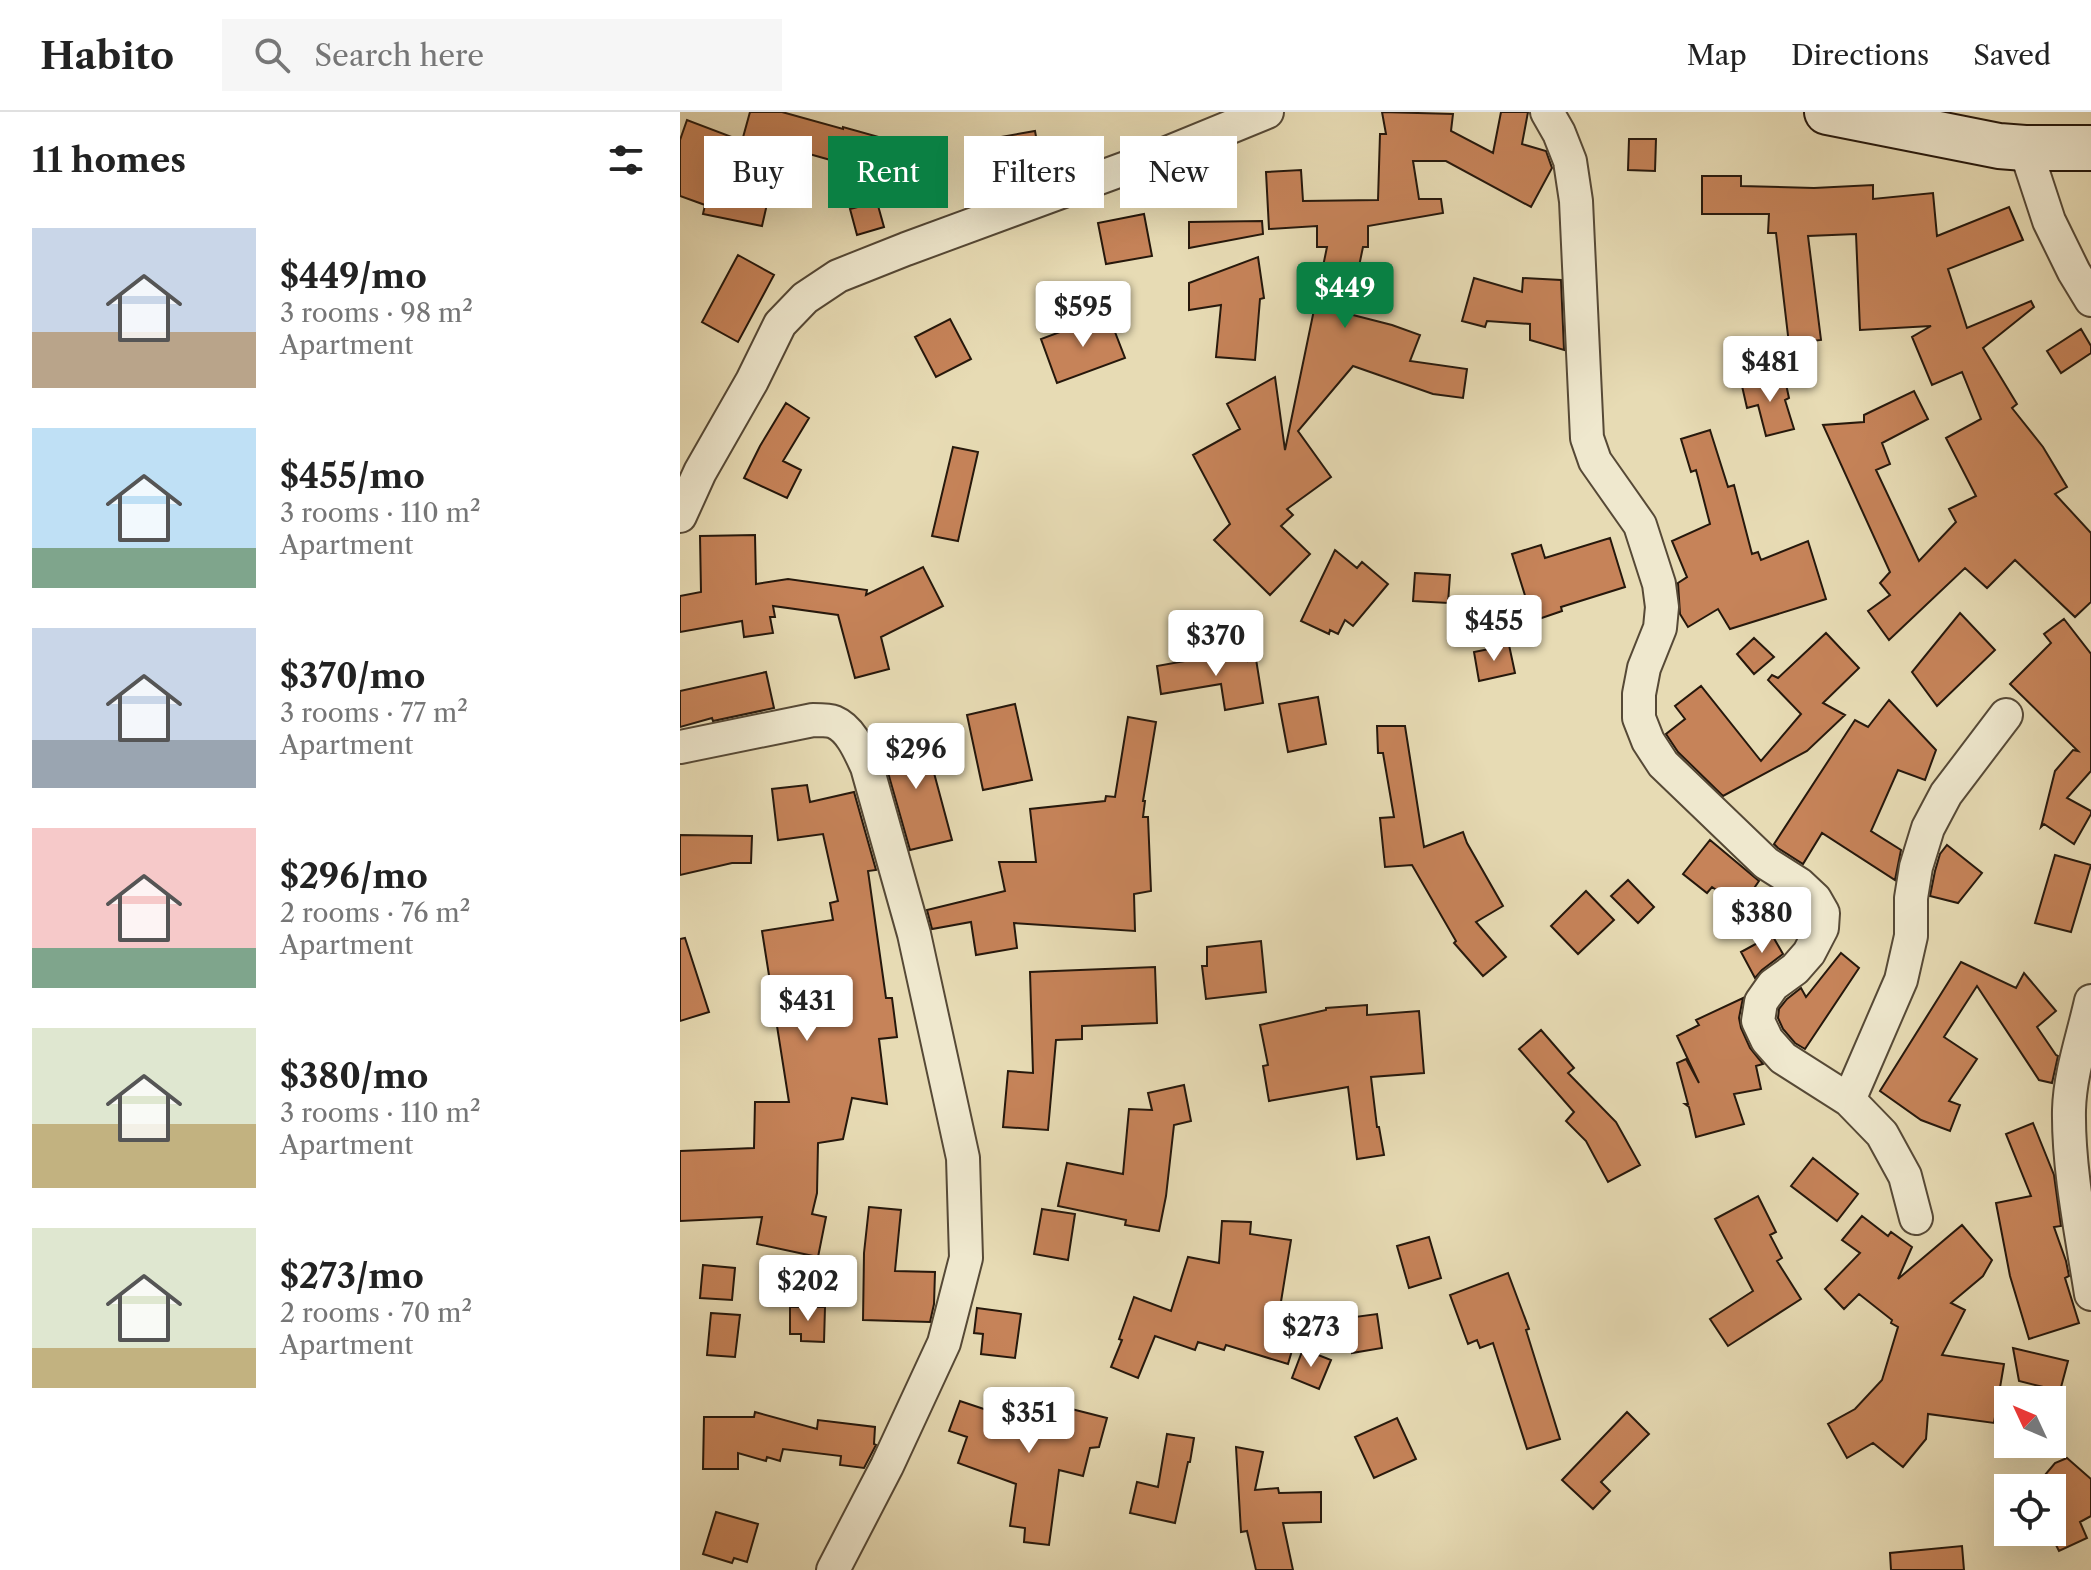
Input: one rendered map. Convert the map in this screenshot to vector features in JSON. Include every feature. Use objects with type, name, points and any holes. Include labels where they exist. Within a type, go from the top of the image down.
[{"type":"street","points":[[680,516],[700,472],[752,381],[780,324],[805,298],[838,276],[1167,153],[1267,112]]},
{"type":"street","points":[[1547,112],[1570,161],[1576,201],[1587,438],[1595,461],[1640,525],[1659,584],[1662,607],[1660,628],[1644,668],[1639,718],[1648,741],[1663,764],[1766,863],[1799,884],[1815,899],[1823,913],[1822,928],[1809,953],[1795,969],[1773,985],[1761,1002],[1758,1021],[1767,1040],[1783,1058],[1849,1100],[1882,1134],[1905,1176],[1916,1218]]},
{"type":"street","points":[[1827,112],[1921,120],[1999,146],[2091,148]]},
{"type":"street","points":[[2025,148],[2049,221],[2091,300]]},
{"type":"street","points":[[1849,1100],[1901,980],[1911,936],[1911,898],[1916,867],[1928,828],[1946,794],[2006,715]]},
{"type":"street","points":[[680,747],[813,720],[834,722],[847,732],[867,767],[914,934],[963,1158],[966,1258],[944,1343],[887,1466],[833,1570]]},
{"type":"street","points":[[2091,1001],[2072,1076],[2069,1110],[2074,1180],[2091,1294]]},
{"type":"building","points":[[750,112],[782,112],[875,136],[828,136],[828,159],[812,155],[812,136],[743,136]]},
{"type":"building","points":[[1382,112],[1453,114],[1451,131],[1493,153],[1501,112],[1528,112],[1522,144],[1546,151],[1552,168],[1531,207],[1446,161],[1413,161],[1419,199],[1441,199],[1443,213],[1368,226],[1368,247],[1363,247],[1349,314],[1420,335],[1410,361],[1467,369],[1463,398],[1433,394],[1353,366],[1298,431],[1331,477],[1287,509],[1293,515],[1281,526],[1310,554],[1270,595],[1214,540],[1230,524],[1193,455],[1240,429],[1227,404],[1275,377],[1285,450],[1327,247],[1317,247],[1317,226],[1269,229],[1266,172],[1301,170],[1303,201],[1378,200],[1380,134],[1386,134]]},
{"type":"building","points":[[687,120],[729,136],[704,136],[704,205],[680,196],[680,140]]},
{"type":"building","points":[[1035,131],[1036,136],[1006,136]]},
{"type":"building","points":[[1629,139],[1656,139],[1655,171],[1628,170]]},
{"type":"building","points":[[1702,176],[1741,176],[1741,186],[1814,188],[1873,185],[1873,199],[1933,193],[1937,236],[2009,207],[2023,240],[1948,269],[1967,328],[2031,301],[2034,307],[1983,348],[2017,404],[2012,408],[2043,447],[2067,487],[2055,494],[2091,533],[2091,602],[2075,617],[2015,560],[1987,588],[1965,568],[1889,640],[1868,611],[1890,595],[1880,583],[1890,572],[1823,425],[1864,422],[1864,415],[1914,391],[1928,419],[1882,443],[1890,464],[1876,470],[1919,561],[1956,522],[1949,509],[1976,496],[1946,438],[1981,419],[1962,372],[1932,385],[1912,337],[1931,326],[1860,330],[1856,234],[1808,236],[1821,340],[1789,344],[1776,233],[1768,233],[1769,214],[1702,214]]},
{"type":"building","points":[[704,208],[766,208],[762,226],[703,214]]},
{"type":"building","points":[[879,208],[884,227],[857,235],[850,209]]},
{"type":"building","points":[[1144,214],[1152,256],[1106,264],[1098,223]]},
{"type":"building","points":[[1262,221],[1263,234],[1189,248],[1189,222]]},
{"type":"building","points":[[738,255],[774,275],[738,342],[702,322]]},
{"type":"building","points":[[1258,257],[1264,298],[1260,299],[1255,360],[1216,357],[1221,305],[1189,310],[1189,283]]},
{"type":"building","points":[[1474,278],[1522,292],[1523,278],[1561,280],[1564,350],[1530,340],[1530,324],[1487,321],[1485,327],[1462,321]]},
{"type":"building","points":[[1108,314],[1125,358],[1057,383],[1041,339]]},
{"type":"building","points":[[950,319],[971,359],[936,377],[915,337]]},
{"type":"building","points":[[2081,329],[2091,346],[2091,353],[2061,373],[2047,351]]},
{"type":"building","points":[[1784,375],[1789,398],[1785,400],[1794,429],[1766,436],[1758,405],[1747,408],[1742,386]]},
{"type":"building","points":[[786,403],[809,418],[783,461],[801,470],[787,498],[744,478]]},
{"type":"building","points":[[1710,430],[1728,487],[1734,485],[1752,554],[1758,552],[1761,560],[1808,541],[1826,599],[1730,629],[1718,609],[1688,627],[1680,614],[1678,583],[1687,577],[1672,541],[1710,524],[1696,470],[1691,472],[1681,439]]},
{"type":"building","points":[[953,447],[978,452],[958,541],[932,536]]},
{"type":"building","points":[[755,535],[756,584],[788,579],[867,590],[866,595],[923,567],[943,606],[881,637],[889,669],[855,678],[838,615],[773,606],[775,617],[770,617],[773,633],[744,637],[742,621],[680,632],[680,596],[701,592],[700,536]]},
{"type":"building","points":[[1610,538],[1625,587],[1561,607],[1562,611],[1533,621],[1512,554],[1541,545],[1545,558]]},
{"type":"building","points":[[1335,550],[1357,568],[1362,562],[1388,584],[1353,626],[1345,620],[1338,634],[1330,630],[1329,634],[1301,621]]},
{"type":"building","points":[[1415,573],[1450,575],[1448,603],[1413,601]]},
{"type":"building","points":[[1960,613],[1995,650],[1937,706],[1912,672]]},
{"type":"building","points":[[2064,619],[2091,654],[2091,771],[2067,798],[2091,811],[2091,814],[2074,844],[2044,824],[2041,827],[2055,771],[2073,750],[2078,751],[2010,684],[2051,643],[2044,634]]},
{"type":"building","points":[[1826,633],[1859,668],[1823,703],[1845,715],[1807,751],[1723,796],[1678,752],[1666,734],[1685,719],[1675,706],[1701,686],[1761,761],[1801,714],[1768,680],[1772,675],[1778,678]]},
{"type":"building","points":[[1754,638],[1774,657],[1754,674],[1737,654]]},
{"type":"building","points":[[1509,645],[1515,673],[1479,681],[1474,652]]},
{"type":"building","points":[[1246,650],[1248,661],[1256,659],[1263,703],[1225,710],[1221,684],[1161,694],[1157,666]]},
{"type":"building","points":[[766,672],[774,708],[713,721],[712,718],[680,727],[680,691]]},
{"type":"building","points":[[1318,697],[1326,744],[1288,752],[1279,704]]},
{"type":"building","points":[[1889,700],[1936,750],[1925,780],[1898,770],[1871,831],[1901,850],[1895,880],[1822,833],[1803,864],[1774,844],[1855,720],[1868,727]]},
{"type":"building","points":[[1015,704],[1032,780],[983,790],[967,715]]},
{"type":"building","points":[[1128,717],[1156,722],[1143,801],[1143,817],[1148,817],[1151,891],[1134,894],[1135,931],[1014,923],[1017,948],[976,955],[971,922],[932,929],[927,910],[1005,891],[999,862],[1036,862],[1030,809],[1105,801],[1106,796],[1115,797]]},
{"type":"building","points":[[1377,726],[1405,726],[1424,847],[1463,832],[1503,906],[1476,922],[1506,957],[1483,976],[1454,943],[1456,941],[1412,865],[1385,867],[1380,818],[1394,817],[1383,753],[1378,753]]},
{"type":"building","points":[[923,732],[952,840],[910,850],[878,746]]},
{"type":"building","points":[[807,785],[810,802],[854,792],[876,870],[868,871],[886,998],[892,998],[897,1037],[879,1039],[887,1104],[852,1098],[843,1139],[818,1143],[817,1193],[812,1214],[826,1217],[818,1257],[757,1244],[762,1217],[680,1221],[680,1151],[754,1148],[755,1102],[789,1102],[762,931],[833,920],[830,903],[838,901],[823,834],[778,840],[772,789]]},
{"type":"building","points":[[680,835],[752,836],[751,863],[732,863],[680,875]]},
{"type":"building","points":[[1710,840],[1759,881],[1741,907],[1712,887],[1707,893],[1683,874]]},
{"type":"building","points":[[1947,845],[1982,873],[1958,903],[1930,896],[1940,854]]},
{"type":"building","points":[[2055,855],[2091,865],[2071,932],[2035,923]]},
{"type":"building","points":[[1628,880],[1654,907],[1638,923],[1611,896]]},
{"type":"building","points":[[1586,891],[1614,920],[1578,954],[1551,926]]},
{"type":"building","points":[[1772,935],[1783,954],[1755,978],[1741,952]]},
{"type":"building","points":[[685,938],[709,1012],[680,1021],[680,939]]},
{"type":"building","points":[[1261,941],[1266,992],[1206,999],[1202,966],[1207,966],[1207,947]]},
{"type":"building","points":[[1841,953],[1859,968],[1805,1049],[1783,1029],[1778,1018],[1779,1009],[1801,988],[1806,997]]},
{"type":"building","points":[[1961,962],[2016,988],[2024,973],[2056,1011],[2037,1027],[2058,1056],[2052,1083],[2039,1080],[1977,986],[1944,1037],[1977,1059],[1949,1101],[1960,1105],[1950,1131],[1921,1120],[1880,1091]]},
{"type":"building","points":[[1155,967],[1157,1023],[1082,1026],[1082,1039],[1056,1040],[1048,1130],[1003,1127],[1008,1071],[1033,1073],[1030,972]]},
{"type":"building","points":[[1743,998],[1739,1018],[1750,1048],[1763,1064],[1756,1066],[1761,1089],[1734,1094],[1744,1124],[1696,1137],[1689,1107],[1685,1104],[1688,1104],[1677,1063],[1686,1059],[1699,1083],[1677,1036],[1699,1025],[1696,1020]]},
{"type":"building","points":[[1367,1005],[1367,1015],[1419,1011],[1424,1073],[1371,1077],[1384,1155],[1357,1159],[1348,1087],[1269,1101],[1263,1066],[1268,1065],[1260,1025],[1326,1008]]},
{"type":"building","points":[[1541,1030],[1574,1068],[1568,1073],[1616,1122],[1640,1165],[1608,1182],[1586,1141],[1566,1121],[1574,1112],[1519,1049]]},
{"type":"building","points":[[1184,1085],[1191,1121],[1174,1125],[1159,1231],[1125,1225],[1126,1220],[1058,1206],[1067,1163],[1123,1174],[1129,1109],[1152,1110],[1148,1093]]},
{"type":"building","points":[[2033,1123],[2054,1175],[2061,1226],[2054,1227],[2066,1261],[2069,1276],[2065,1278],[2079,1323],[2029,1339],[2010,1276],[1996,1203],[2031,1196],[2006,1134]]},
{"type":"building","points":[[1813,1158],[1858,1194],[1837,1221],[1791,1186]]},
{"type":"building","points":[[1758,1196],[1776,1232],[1770,1235],[1782,1258],[1777,1261],[1801,1299],[1728,1346],[1710,1319],[1753,1291],[1715,1219]]},
{"type":"building","points":[[869,1207],[901,1210],[895,1271],[935,1272],[930,1322],[863,1320],[864,1253]]},
{"type":"building","points":[[1042,1209],[1075,1214],[1068,1260],[1034,1254]]},
{"type":"building","points":[[1862,1216],[1888,1236],[1891,1232],[1912,1247],[1898,1279],[1962,1225],[1992,1260],[1983,1276],[1951,1303],[1965,1310],[1942,1355],[2004,1364],[2000,1386],[1994,1386],[1994,1423],[1928,1414],[1926,1439],[1903,1467],[1873,1443],[1847,1458],[1828,1424],[1855,1409],[1882,1380],[1898,1327],[1859,1294],[1844,1309],[1825,1289],[1860,1253],[1842,1240]]},
{"type":"building","points":[[1222,1221],[1251,1222],[1250,1234],[1291,1240],[1279,1314],[1301,1320],[1288,1364],[1226,1345],[1224,1350],[1198,1342],[1195,1350],[1155,1336],[1138,1378],[1111,1367],[1134,1297],[1171,1311],[1188,1257],[1219,1263]]},
{"type":"building","points":[[1429,1237],[1441,1278],[1409,1288],[1397,1246]]},
{"type":"building","points":[[703,1265],[735,1268],[732,1300],[700,1298]]},
{"type":"building","points":[[1508,1273],[1529,1329],[1526,1330],[1560,1439],[1527,1449],[1493,1343],[1480,1348],[1477,1340],[1468,1344],[1450,1295]]},
{"type":"building","points":[[790,1307],[825,1307],[824,1342],[801,1341],[801,1334],[790,1334]]},
{"type":"building","points":[[977,1308],[1021,1314],[1015,1358],[981,1354],[983,1334],[974,1333]]},
{"type":"building","points":[[711,1313],[740,1315],[735,1357],[707,1355]]},
{"type":"building","points":[[1377,1314],[1382,1348],[1352,1353],[1347,1318]]},
{"type":"building","points":[[2013,1348],[2068,1361],[2061,1386],[2040,1386],[2019,1381]]},
{"type":"building","points":[[1303,1349],[1331,1360],[1319,1389],[1292,1378]]},
{"type":"building","points":[[1032,1399],[1107,1418],[1099,1447],[1090,1448],[1083,1476],[1059,1470],[1049,1545],[1024,1542],[1025,1528],[1010,1526],[1016,1484],[958,1463],[967,1437],[949,1431],[960,1401],[1026,1423]]},
{"type":"building","points":[[755,1412],[817,1429],[818,1420],[875,1427],[876,1445],[864,1468],[840,1465],[841,1456],[783,1449],[780,1461],[767,1457],[766,1461],[738,1453],[738,1469],[703,1469],[704,1417],[754,1417]]},
{"type":"building","points":[[1627,1412],[1649,1434],[1601,1482],[1610,1491],[1593,1509],[1562,1480]]},
{"type":"building","points":[[1397,1418],[1416,1459],[1374,1478],[1355,1437]]},
{"type":"building","points":[[1167,1434],[1194,1438],[1175,1523],[1130,1513],[1137,1482],[1158,1487]]},
{"type":"building","points":[[1236,1447],[1263,1452],[1255,1490],[1278,1488],[1279,1493],[1321,1492],[1321,1522],[1283,1523],[1293,1570],[1256,1570],[1247,1531],[1241,1532]]},
{"type":"building","points":[[2067,1458],[2091,1479],[2091,1516],[2080,1522],[2087,1538],[2059,1551],[2056,1546],[2066,1546],[2066,1474],[2046,1474],[2055,1463]]},
{"type":"building","points":[[716,1512],[758,1524],[747,1562],[734,1558],[732,1563],[703,1554]]},
{"type":"building","points":[[1962,1546],[1964,1570],[1891,1570],[1890,1553]]}]
